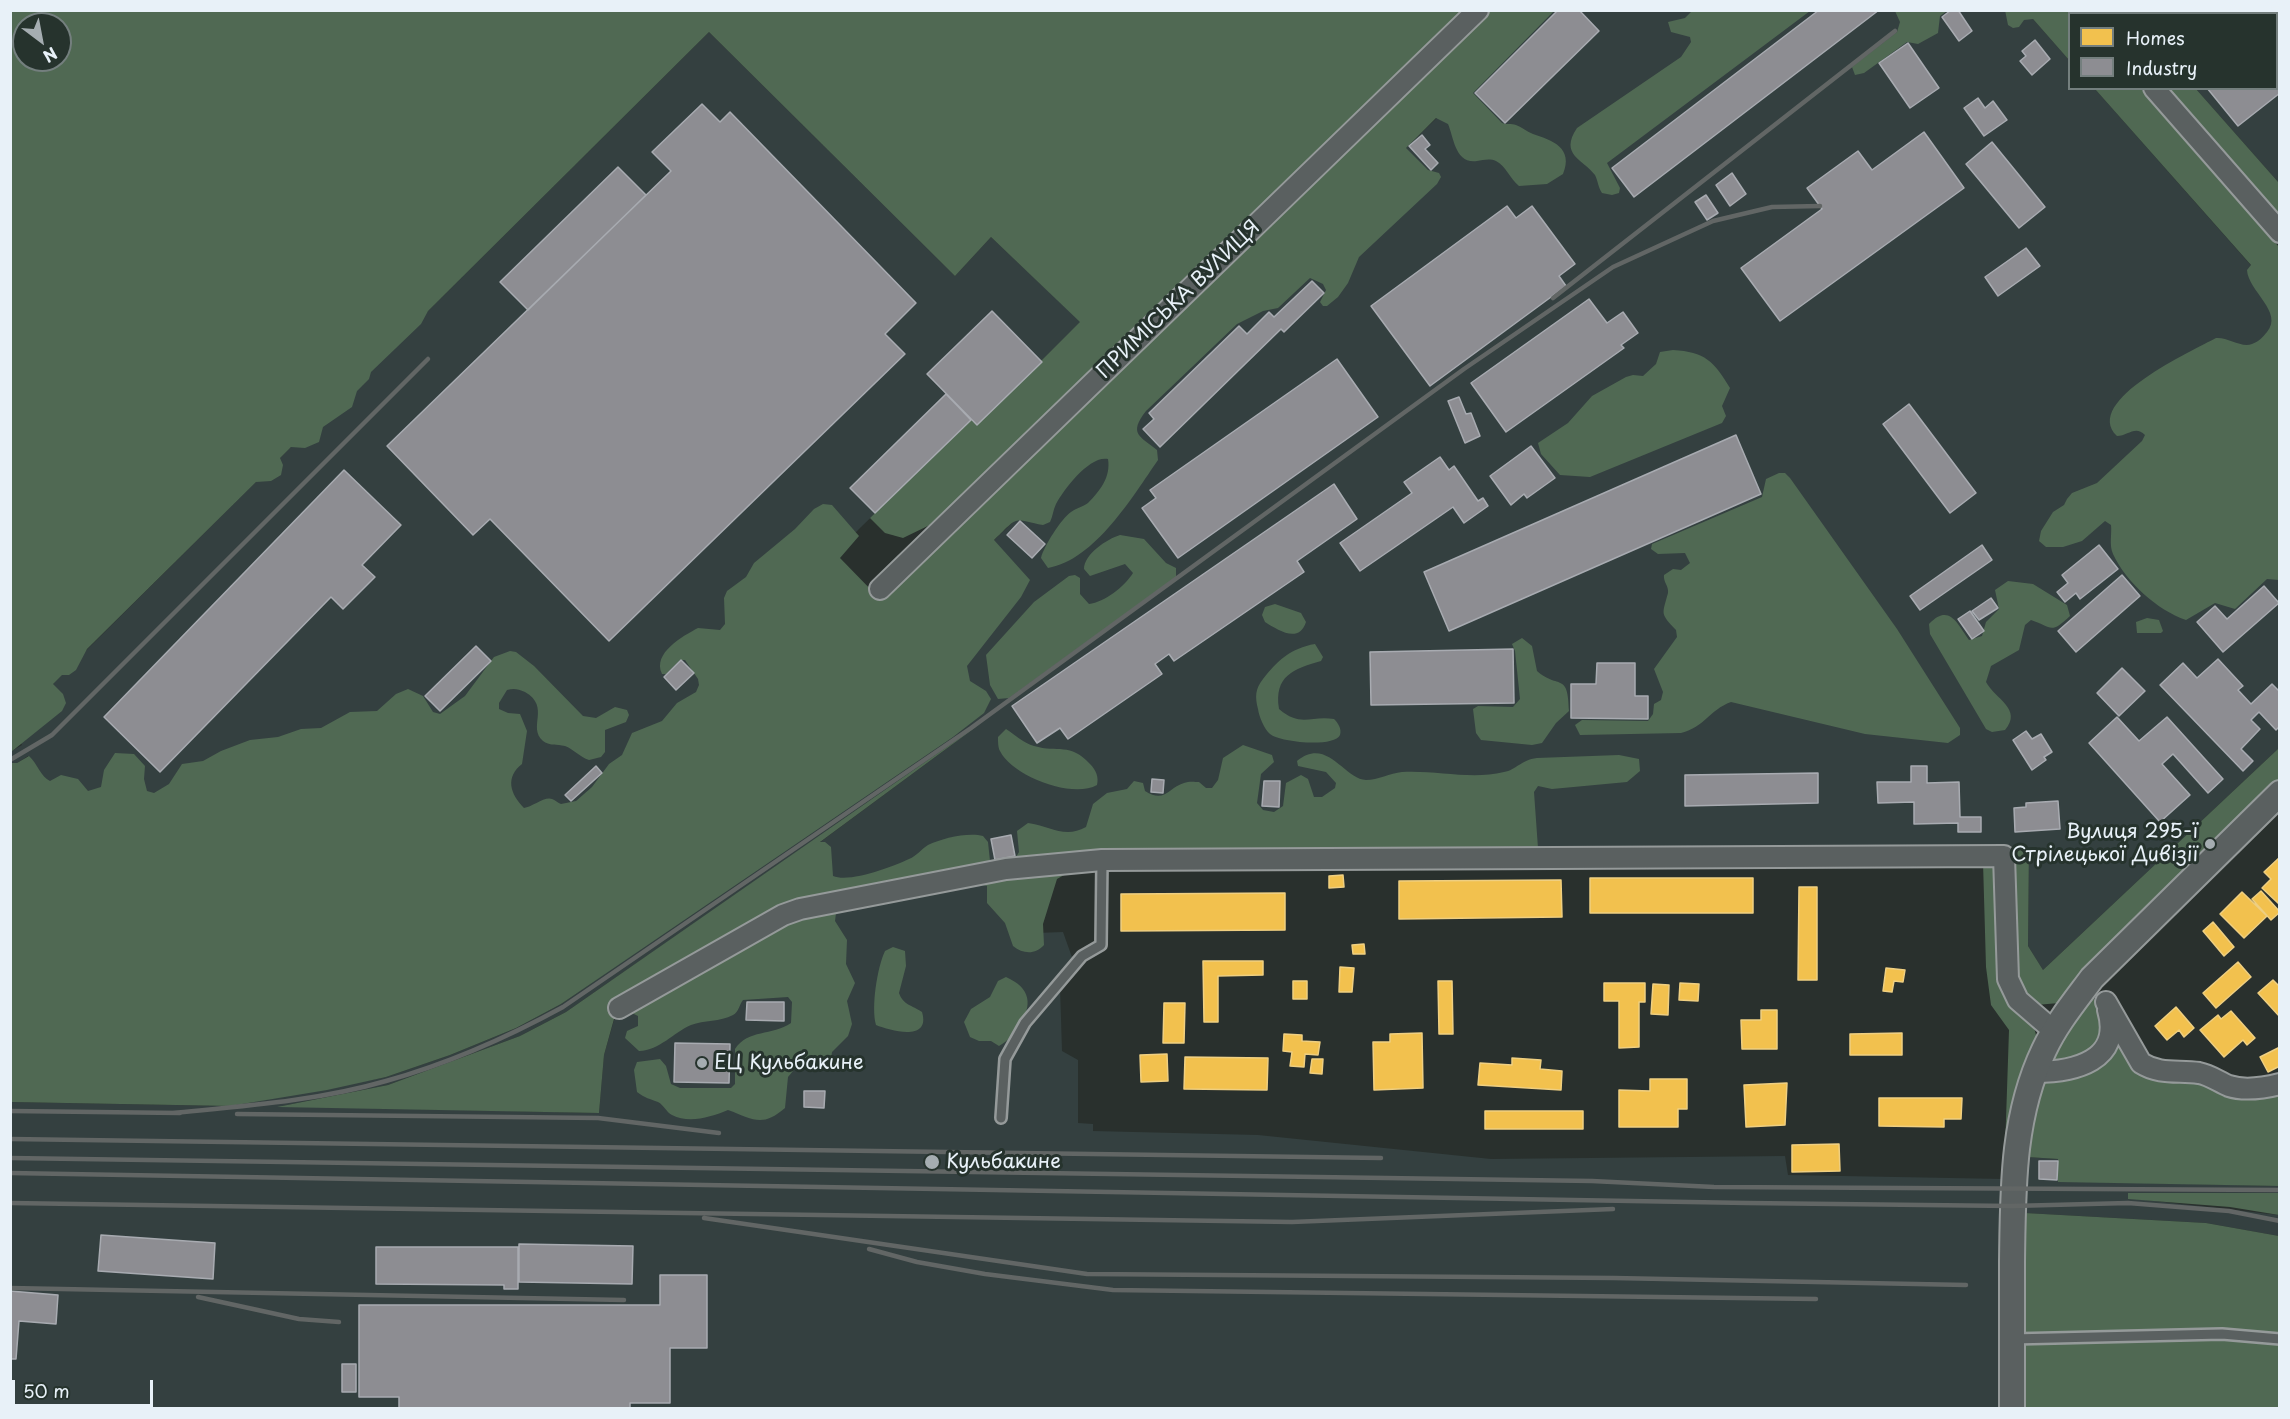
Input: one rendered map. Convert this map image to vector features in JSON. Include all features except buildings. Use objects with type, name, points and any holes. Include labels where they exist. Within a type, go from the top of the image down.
[{"type":"street","name":"ПРИМІСЬКА ВУЛИЦЯ","points":[[880,589],[1478,10]]},
{"type":"street","points":[[2156,90],[2280,232]]},
{"type":"street","points":[[2012,1408],[2013,1187],[2021,1120],[2035,1072],[2054,1031],[2092,978],[2280,793]]},
{"type":"street","points":[[619,1008],[783,915],[800,909],[1006,869],[1102,860],[2004,856],[2008,980],[2018,1000],[2054,1031]]},
{"type":"street","points":[[2092,978],[2141,1063],[2149,1068],[2158,1072],[2201,1073],[2230,1086],[2247,1089],[2280,1084]]},
{"type":"street","points":[[2035,1072],[2063,1072],[2078,1068],[2104,1049],[2110,1029],[2106,1002]]},
{"type":"lane","points":[[1001,1118],[1005,1059],[1020,1032],[1082,956],[1101,945],[1102,860]]},
{"type":"lane","points":[[2011,1339],[2222,1334],[2280,1339]]},
{"type":"shaded area","points":[[1549,11],[2026,11],[2068,59],[2068,90],[2096,90],[2279,297],[2279,748],[2043,970],[2028,946],[2029,849],[1101,853],[829,896],[804,854],[957,741],[566,1012],[520,1036],[388,1085],[282,1106],[599,1113],[604,1055],[614,1020],[785,918],[1006,874],[1009,934],[1063,932],[1073,960],[1060,986],[1062,1051],[1078,1060],[1078,1123],[1093,1124],[1093,1131],[1258,1135],[1491,1159],[1785,1156],[1788,1175],[2004,1179],[2000,1408],[11,1408],[11,1102],[230,1106],[386,1077],[450,1055],[516,1028],[561,1004],[978,715],[946,671],[993,541]]},
{"type":"shaded area","points":[[2279,11],[2279,183],[2197,90],[2278,90],[2278,12],[2129,12]]},
{"type":"shaded area","points":[[709,32],[955,276],[991,237],[1081,322],[977,425],[972,420],[861,527],[571,820],[97,864],[28,756],[11,767],[10,752],[22,745],[11,725]]},
{"type":"shaded area","points":[[2027,1157],[2059,1159],[2058,1181],[2279,1186],[2279,1193],[2128,1193],[2128,1198],[2279,1215],[2279,1236],[2206,1223],[2025,1213]]},
{"type":"green space","points":[[1693,10],[1810,11],[1607,163],[1620,188],[1619,193],[1612,195],[1602,193],[1595,175],[1572,151],[1572,137],[1577,128],[1681,57],[1691,42],[1690,37],[1671,32],[1668,22],[1685,18]]},
{"type":"green space","points":[[2005,10],[2076,12],[2068,12],[2068,59],[2033,19],[2024,20],[2019,27],[2013,28],[2008,25]]},
{"type":"green space","points":[[10,11],[1472,11],[936,522],[903,538],[885,533],[870,518],[971,420],[977,425],[1080,322],[991,237],[955,276],[709,32],[428,311],[421,324],[371,372],[369,379],[357,391],[352,407],[323,427],[319,442],[305,448],[291,447],[280,458],[283,465],[281,475],[271,481],[256,482],[87,649],[76,670],[69,675],[62,675],[53,684],[63,694],[66,703],[62,711],[11,752]]},
{"type":"green space","points":[[1488,11],[1554,11],[1473,93],[1502,123],[1514,124],[1559,146],[1566,158],[1563,174],[1547,184],[1519,186],[1496,161],[1489,159],[1470,161],[1464,158],[1456,149],[1448,124],[1436,118],[1406,148],[1428,170],[1439,173],[1441,177],[1437,184],[1359,257],[1348,283],[1338,297],[1327,306],[1323,306],[1320,302],[1326,290],[1323,284],[1310,278],[1278,308],[1263,311],[1237,324],[1146,411],[1137,430],[1141,438],[1157,450],[1158,460],[1125,508],[1097,540],[1082,553],[1065,563],[1048,568],[1041,558],[1049,540],[1067,515],[1088,503],[1100,489],[1108,472],[1108,459],[1093,462],[1078,474],[1055,506],[1050,522],[1043,525],[1016,521],[994,540],[1030,580],[1021,597],[967,666],[970,681],[986,691],[991,699],[984,713],[953,737],[561,1004],[516,1028],[450,1055],[386,1077],[327,1090],[230,1106],[11,1102],[11,763],[17,763],[29,756],[50,781],[61,775],[78,779],[88,791],[101,787],[104,770],[115,753],[134,754],[145,766],[144,779],[147,791],[154,793],[169,784],[182,764],[203,761],[250,740],[278,737],[301,729],[321,728],[350,712],[377,711],[396,694],[408,689],[423,696],[433,712],[440,714],[465,696],[494,657],[510,651],[516,652],[534,666],[583,716],[596,718],[615,707],[627,710],[629,715],[626,722],[605,730],[605,752],[601,757],[589,760],[565,746],[543,741],[537,730],[537,704],[525,692],[516,689],[507,690],[499,703],[499,709],[508,713],[520,714],[527,731],[522,764],[511,780],[511,786],[519,803],[524,808],[549,798],[561,804],[576,801],[592,787],[609,764],[622,755],[632,733],[662,721],[677,703],[696,692],[699,685],[698,679],[685,660],[680,660],[666,674],[662,674],[660,666],[665,652],[677,641],[698,628],[720,630],[725,624],[724,598],[727,591],[746,577],[754,563],[795,529],[814,509],[823,504],[832,505],[859,536],[840,558],[879,598]]},
{"type":"green space","points":[[1895,11],[1947,11],[1940,16],[1938,33],[1918,44],[1907,42],[1864,73],[1855,75],[1852,67],[1897,32],[1900,22]]},
{"type":"green space","points":[[2096,90],[2143,90],[2279,247],[2279,580],[2267,579],[2235,609],[2215,603],[2186,620],[2164,609],[2134,585],[2113,554],[2111,525],[2105,521],[2082,541],[2063,547],[2046,547],[2039,541],[2041,531],[2053,512],[2064,505],[2072,493],[2097,483],[2142,441],[2145,435],[2138,431],[2117,436],[2110,422],[2114,408],[2127,393],[2166,365],[2216,338],[2248,345],[2260,339],[2267,332],[2271,324],[2271,317],[2249,278],[2247,270],[2251,265]]},
{"type":"green space","points":[[2169,90],[2197,90],[2279,183],[2279,216]]},
{"type":"green space","points":[[1673,350],[1701,356],[1719,371],[1730,388],[1722,406],[1726,416],[1722,423],[1590,477],[1560,475],[1541,454],[1538,443],[1568,423],[1592,396],[1626,377],[1643,376],[1656,364],[1660,352]]},
{"type":"green space","points":[[1779,473],[1785,473],[1790,478],[1897,629],[1960,728],[1960,735],[1948,743],[1865,734],[1731,702],[1717,709],[1696,727],[1681,733],[1580,735],[1575,725],[1582,720],[1648,721],[1653,714],[1654,704],[1661,700],[1663,692],[1654,669],[1677,637],[1676,630],[1664,613],[1668,591],[1664,575],[1673,569],[1681,570],[1690,563],[1685,553],[1658,554],[1651,549],[1652,544],[1762,497],[1766,479]]},
{"type":"green space","points":[[1120,535],[1144,539],[1166,563],[1176,568],[1176,577],[1009,698],[998,699],[990,685],[986,655],[1034,602],[1069,576],[1075,575],[1080,578],[1080,594],[1089,604],[1108,597],[1119,588],[1133,573],[1125,564],[1090,576],[1084,569],[1092,553]]},
{"type":"green space","points":[[2008,581],[2033,584],[2067,605],[2070,616],[2058,626],[2051,628],[2031,620],[2025,625],[2019,650],[1991,666],[1986,682],[2006,704],[2011,716],[2010,723],[2005,730],[1992,732],[1986,729],[1930,634],[1929,624],[1942,615],[1947,615],[1956,622],[1969,640],[1982,636],[1986,622],[1999,609],[1995,590]]},
{"type":"green space","points":[[1275,604],[1301,613],[1306,622],[1303,629],[1293,634],[1265,622],[1262,615],[1265,607]]},
{"type":"green space","points":[[2147,618],[2159,620],[2163,631],[2161,633],[2137,633],[2136,622]]},
{"type":"green space","points":[[1522,638],[1532,646],[1537,671],[1564,686],[1567,691],[1569,711],[1556,723],[1542,743],[1532,745],[1481,740],[1476,733],[1473,709],[1478,706],[1513,707],[1520,699],[1515,651],[1512,644]]},
{"type":"green space","points":[[1315,644],[1323,657],[1321,661],[1294,671],[1283,681],[1278,698],[1279,709],[1294,718],[1334,719],[1339,726],[1340,735],[1336,739],[1318,743],[1275,737],[1266,729],[1259,715],[1256,697],[1258,686],[1268,672],[1285,656]]},
{"type":"green space","points":[[984,721],[820,842],[825,842],[831,847],[833,876],[840,878],[860,876],[882,870],[912,858],[934,842],[963,835],[983,836],[988,842],[990,861],[1015,859],[1019,852],[1017,831],[1028,823],[1064,832],[1086,827],[1093,804],[1107,793],[1127,789],[1134,781],[1143,783],[1145,791],[1157,796],[1188,782],[1199,782],[1206,788],[1212,788],[1218,780],[1223,758],[1243,745],[1272,755],[1274,762],[1261,774],[1257,803],[1263,810],[1274,812],[1283,806],[1286,783],[1301,775],[1308,779],[1314,797],[1322,797],[1335,788],[1336,783],[1326,772],[1298,766],[1297,761],[1317,753],[1326,756],[1358,778],[1366,780],[1402,772],[1492,774],[1508,771],[1537,758],[1619,755],[1639,759],[1640,771],[1627,782],[1552,789],[1538,786],[1534,792],[1538,848],[1533,854],[1073,870],[1057,879],[1043,924],[1044,945],[1033,952],[1021,951],[1013,946],[1005,923],[987,903],[987,886],[980,884],[842,908],[836,913],[835,921],[847,940],[846,964],[855,983],[847,1001],[852,1024],[848,1036],[832,1052],[830,1069],[822,1070],[811,1059],[803,1059],[788,1077],[785,1108],[763,1120],[751,1119],[728,1110],[700,1118],[679,1118],[670,1114],[658,1102],[637,1092],[634,1070],[637,1062],[660,1059],[666,1066],[671,1084],[680,1088],[731,1088],[735,1084],[735,1049],[753,1035],[776,1030],[791,1023],[792,1002],[788,997],[743,1000],[733,1015],[691,1025],[647,1050],[639,1051],[625,1038],[627,1031],[638,1026],[638,1016],[628,1011],[614,1019],[604,1055],[599,1113],[277,1107],[388,1085],[520,1036],[566,1012]]},
{"type":"green space","points":[[1006,729],[1034,746],[1070,750],[1083,757],[1094,769],[1097,785],[1086,789],[1058,787],[1044,783],[1017,769],[999,748],[998,737]]},
{"type":"green space","points":[[2279,748],[2279,785],[2059,1003],[2036,1005],[2025,998],[2016,979],[2014,849],[2029,849],[2028,946],[2043,970]]},
{"type":"green space","points":[[1983,862],[1995,868],[2003,980],[2033,1024],[2038,1042],[2004,1179],[2009,1030],[1991,1005],[1986,967]]},
{"type":"green space","points":[[893,947],[905,951],[906,966],[899,993],[905,1002],[922,1012],[921,1028],[915,1031],[891,1030],[876,1025],[874,1009],[877,977],[885,951]]},
{"type":"green space","points":[[1006,977],[1021,986],[1027,998],[1026,1011],[1019,1026],[1010,1038],[999,1046],[991,1041],[979,1041],[970,1037],[964,1022],[971,1009],[990,997],[998,981]]},
{"type":"green space","points":[[2098,1000],[2138,1068],[2279,1088],[2279,1186],[2058,1182],[2058,1159],[2027,1157],[2036,1094],[2052,1055],[2087,1001]]},
{"type":"green space","points":[[2128,1193],[2279,1193],[2279,1215],[2230,1207],[2128,1199]]},
{"type":"green space","points":[[2025,1213],[2206,1223],[2279,1236],[2279,1408],[2020,1408]]},
{"type":"railway","points":[[1553,298],[1895,31]]},
{"type":"railway","points":[[173,1113],[307,1098],[386,1081],[477,1049],[563,1007],[971,728],[1464,369],[1613,267],[1713,221],[1772,207],[1820,206]]},
{"type":"railway","points":[[10,760],[52,735],[428,359]]},
{"type":"railway","points":[[10,1111],[180,1113]]},
{"type":"railway","points":[[237,1114],[598,1118],[719,1133]]},
{"type":"railway","points":[[10,1139],[1381,1158]]},
{"type":"railway","points":[[10,1158],[1592,1181],[1714,1187],[2280,1190]]},
{"type":"railway","points":[[10,1173],[1747,1203],[2012,1206],[2128,1203],[2229,1211],[2280,1221]]},
{"type":"railway","points":[[10,1203],[1292,1222],[1613,1209]]},
{"type":"railway","points":[[704,1218],[1087,1274],[1614,1278],[1966,1285]]},
{"type":"railway","points":[[869,1249],[917,1262],[985,1274],[1113,1290],[1816,1299]]},
{"type":"railway","points":[[10,1288],[624,1300]]},
{"type":"railway","points":[[198,1297],[299,1319],[339,1322]]},
{"type":"place","name":"Вулиця 295-ї Стрілецької Дивізії","points":[[2210,844]]},
{"type":"place","name":"ЕЦ Кульбакине","points":[[702,1063]]},
{"type":"place","name":"Кульбакине","points":[[932,1162]]}]
